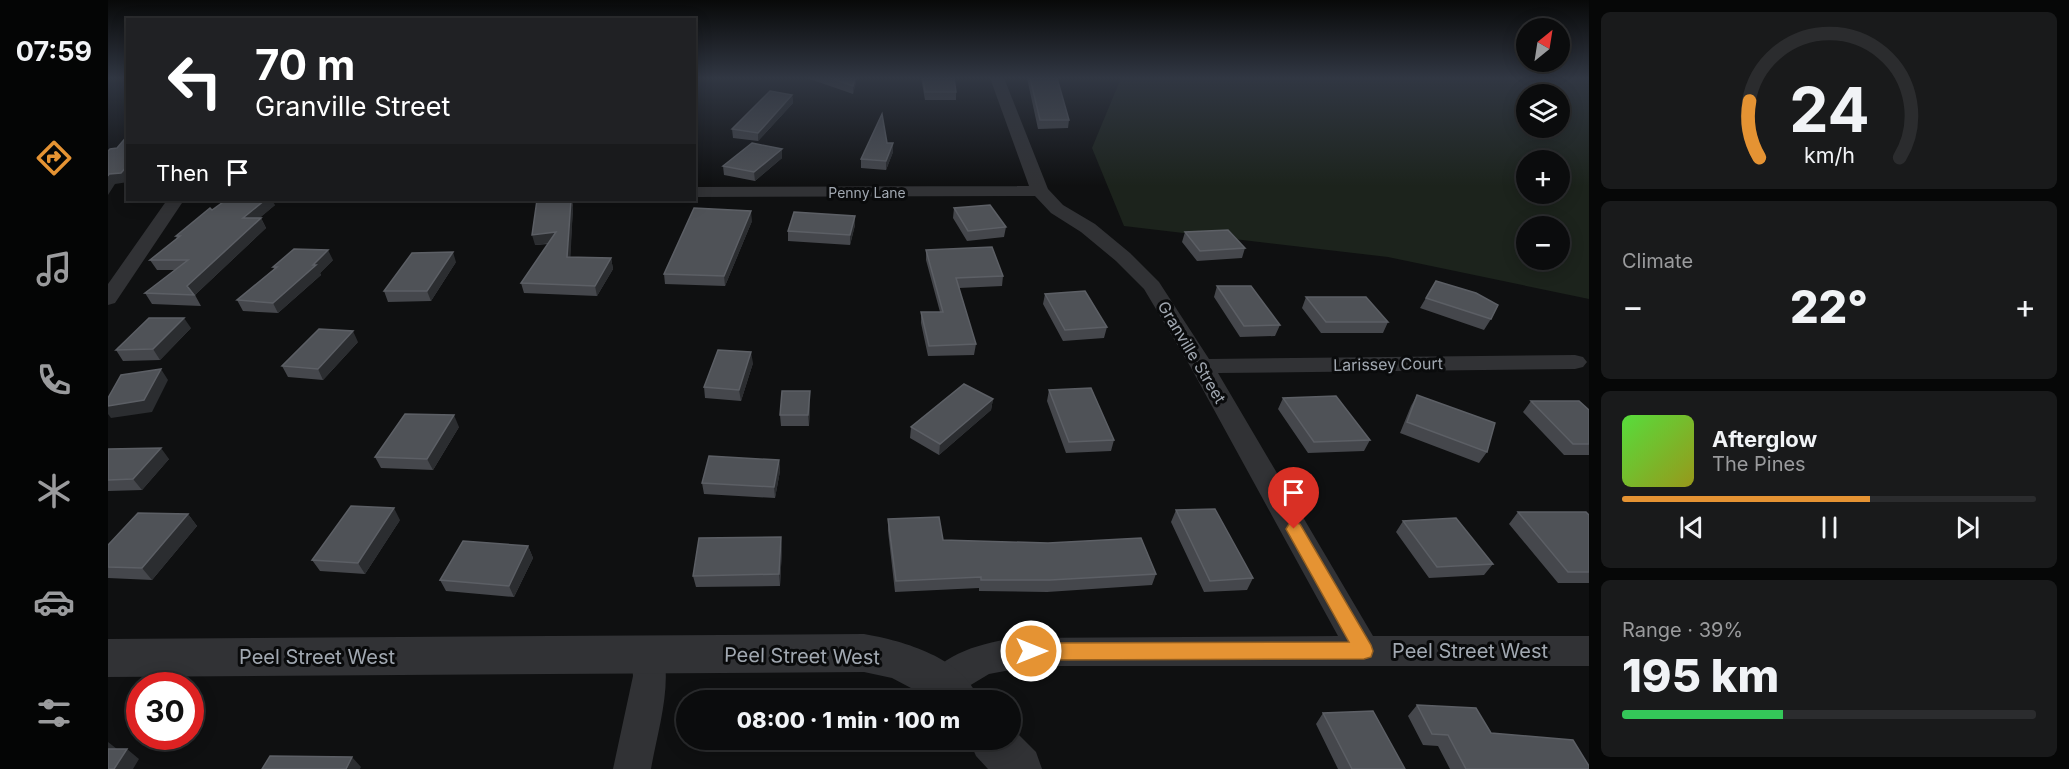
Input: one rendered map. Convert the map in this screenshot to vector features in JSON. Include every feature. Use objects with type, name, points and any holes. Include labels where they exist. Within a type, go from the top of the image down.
[{"type":"street","name":"Granville Street","points":[[1011,114],[1040,191],[1057,209],[1088,228],[1123,256],[1152,286],[1202,366],[1364,651]]},
{"type":"street","name":"Penny Lane","points":[[696,192],[1040,191]]},
{"type":"street","points":[[108,299],[174,201]]},
{"type":"street","name":"Larissey Court","points":[[1202,366],[1575,362]]},
{"type":"street","name":"Peel Street West","points":[[951,690],[966,667],[978,661],[994,655],[1031,651],[1589,651]]},
{"type":"street","name":"Peel Street West","points":[[108,658],[864,653],[887,656],[905,662],[922,670],[947,690]]},
{"type":"street","points":[[632,769],[650,676],[648,655]]},
{"type":"street","points":[[1001,750],[1019,769]]},
{"type":"shaded area","points":[[1106,114],[1516,114],[1516,138],[1570,138],[1570,114],[1589,114],[1589,299],[1388,257],[1124,226],[1092,148]]},
{"type":"building","points":[[747,114],[775,114],[758,133],[732,129]]},
{"type":"building","points":[[882,114],[887,143],[893,143],[886,161],[861,159]]},
{"type":"building","points":[[1039,114],[1067,114],[1069,120],[1040,120]]},
{"type":"building","points":[[126,137],[126,167],[121,173],[108,176],[108,151],[117,148]]},
{"type":"building","points":[[752,143],[782,149],[754,172],[723,166]]},
{"type":"building","points":[[225,201],[264,201],[243,218],[261,218],[187,286],[194,295],[145,293],[188,260],[150,260],[210,208],[212,210]]},
{"type":"building","points":[[537,201],[571,201],[567,257],[611,258],[595,286],[521,283],[556,232],[532,235]]},
{"type":"building","points":[[990,205],[1006,227],[968,231],[954,208]]},
{"type":"building","points":[[694,208],[751,211],[724,276],[664,274]]},
{"type":"building","points":[[794,212],[855,216],[850,235],[788,231]]},
{"type":"building","points":[[1228,230],[1245,248],[1200,251],[1185,232]]},
{"type":"building","points":[[992,247],[1003,276],[956,278],[976,344],[929,346],[921,312],[943,312],[926,250]]},
{"type":"building","points":[[294,249],[328,250],[313,265],[316,265],[273,303],[237,300],[277,267],[273,267]]},
{"type":"building","points":[[453,252],[427,291],[384,291],[412,253]]},
{"type":"building","points":[[1436,281],[1476,293],[1498,305],[1491,319],[1426,298]]},
{"type":"building","points":[[1217,286],[1251,286],[1280,325],[1244,326]]},
{"type":"building","points":[[1085,291],[1107,327],[1065,330],[1045,294]]},
{"type":"building","points":[[1306,297],[1366,297],[1388,322],[1326,322]]},
{"type":"building","points":[[149,318],[184,318],[153,349],[116,350]]},
{"type":"building","points":[[319,329],[353,331],[318,369],[282,366]]},
{"type":"building","points":[[718,350],[751,352],[739,390],[704,387]]},
{"type":"building","points":[[161,369],[144,400],[108,406],[108,398],[121,375]]},
{"type":"building","points":[[964,384],[993,399],[940,444],[911,427]]},
{"type":"building","points":[[1091,388],[1114,440],[1069,442],[1049,390]]},
{"type":"building","points":[[782,391],[810,391],[808,415],[780,415]]},
{"type":"building","points":[[1417,395],[1495,423],[1487,452],[1407,422]]},
{"type":"building","points":[[1336,396],[1370,440],[1314,442],[1283,398]]},
{"type":"building","points":[[1531,401],[1579,401],[1589,410],[1589,444],[1573,444]]},
{"type":"building","points":[[405,414],[454,415],[427,459],[375,457]]},
{"type":"building","points":[[161,448],[133,479],[108,480],[108,449]]},
{"type":"building","points":[[709,456],[779,460],[774,487],[702,483]]},
{"type":"building","points":[[351,506],[394,508],[358,563],[312,560]]},
{"type":"building","points":[[1215,509],[1253,578],[1210,581],[1176,510]]},
{"type":"building","points":[[1518,512],[1586,512],[1589,515],[1589,572],[1568,572]]},
{"type":"building","points":[[138,513],[188,514],[142,568],[108,567],[108,545]]},
{"type":"building","points":[[939,517],[943,540],[1048,543],[1141,538],[1156,574],[1050,580],[981,580],[981,577],[896,581],[888,519]]},
{"type":"building","points":[[1456,518],[1493,564],[1437,567],[1403,521]]},
{"type":"building","points":[[781,537],[779,574],[693,576],[699,538]]},
{"type":"building","points":[[463,541],[528,546],[509,586],[440,580]]},
{"type":"building","points":[[1417,705],[1476,708],[1491,733],[1573,740],[1589,769],[1466,769],[1448,735],[1432,734]]},
{"type":"building","points":[[1373,711],[1405,769],[1352,769],[1323,713]]},
{"type":"building","points":[[108,749],[126,749],[114,769],[108,769]]},
{"type":"building","points":[[270,756],[352,757],[346,769],[262,769]]},
{"type":"route","points":[[1031,651],[1364,651],[1294,529]]}]
